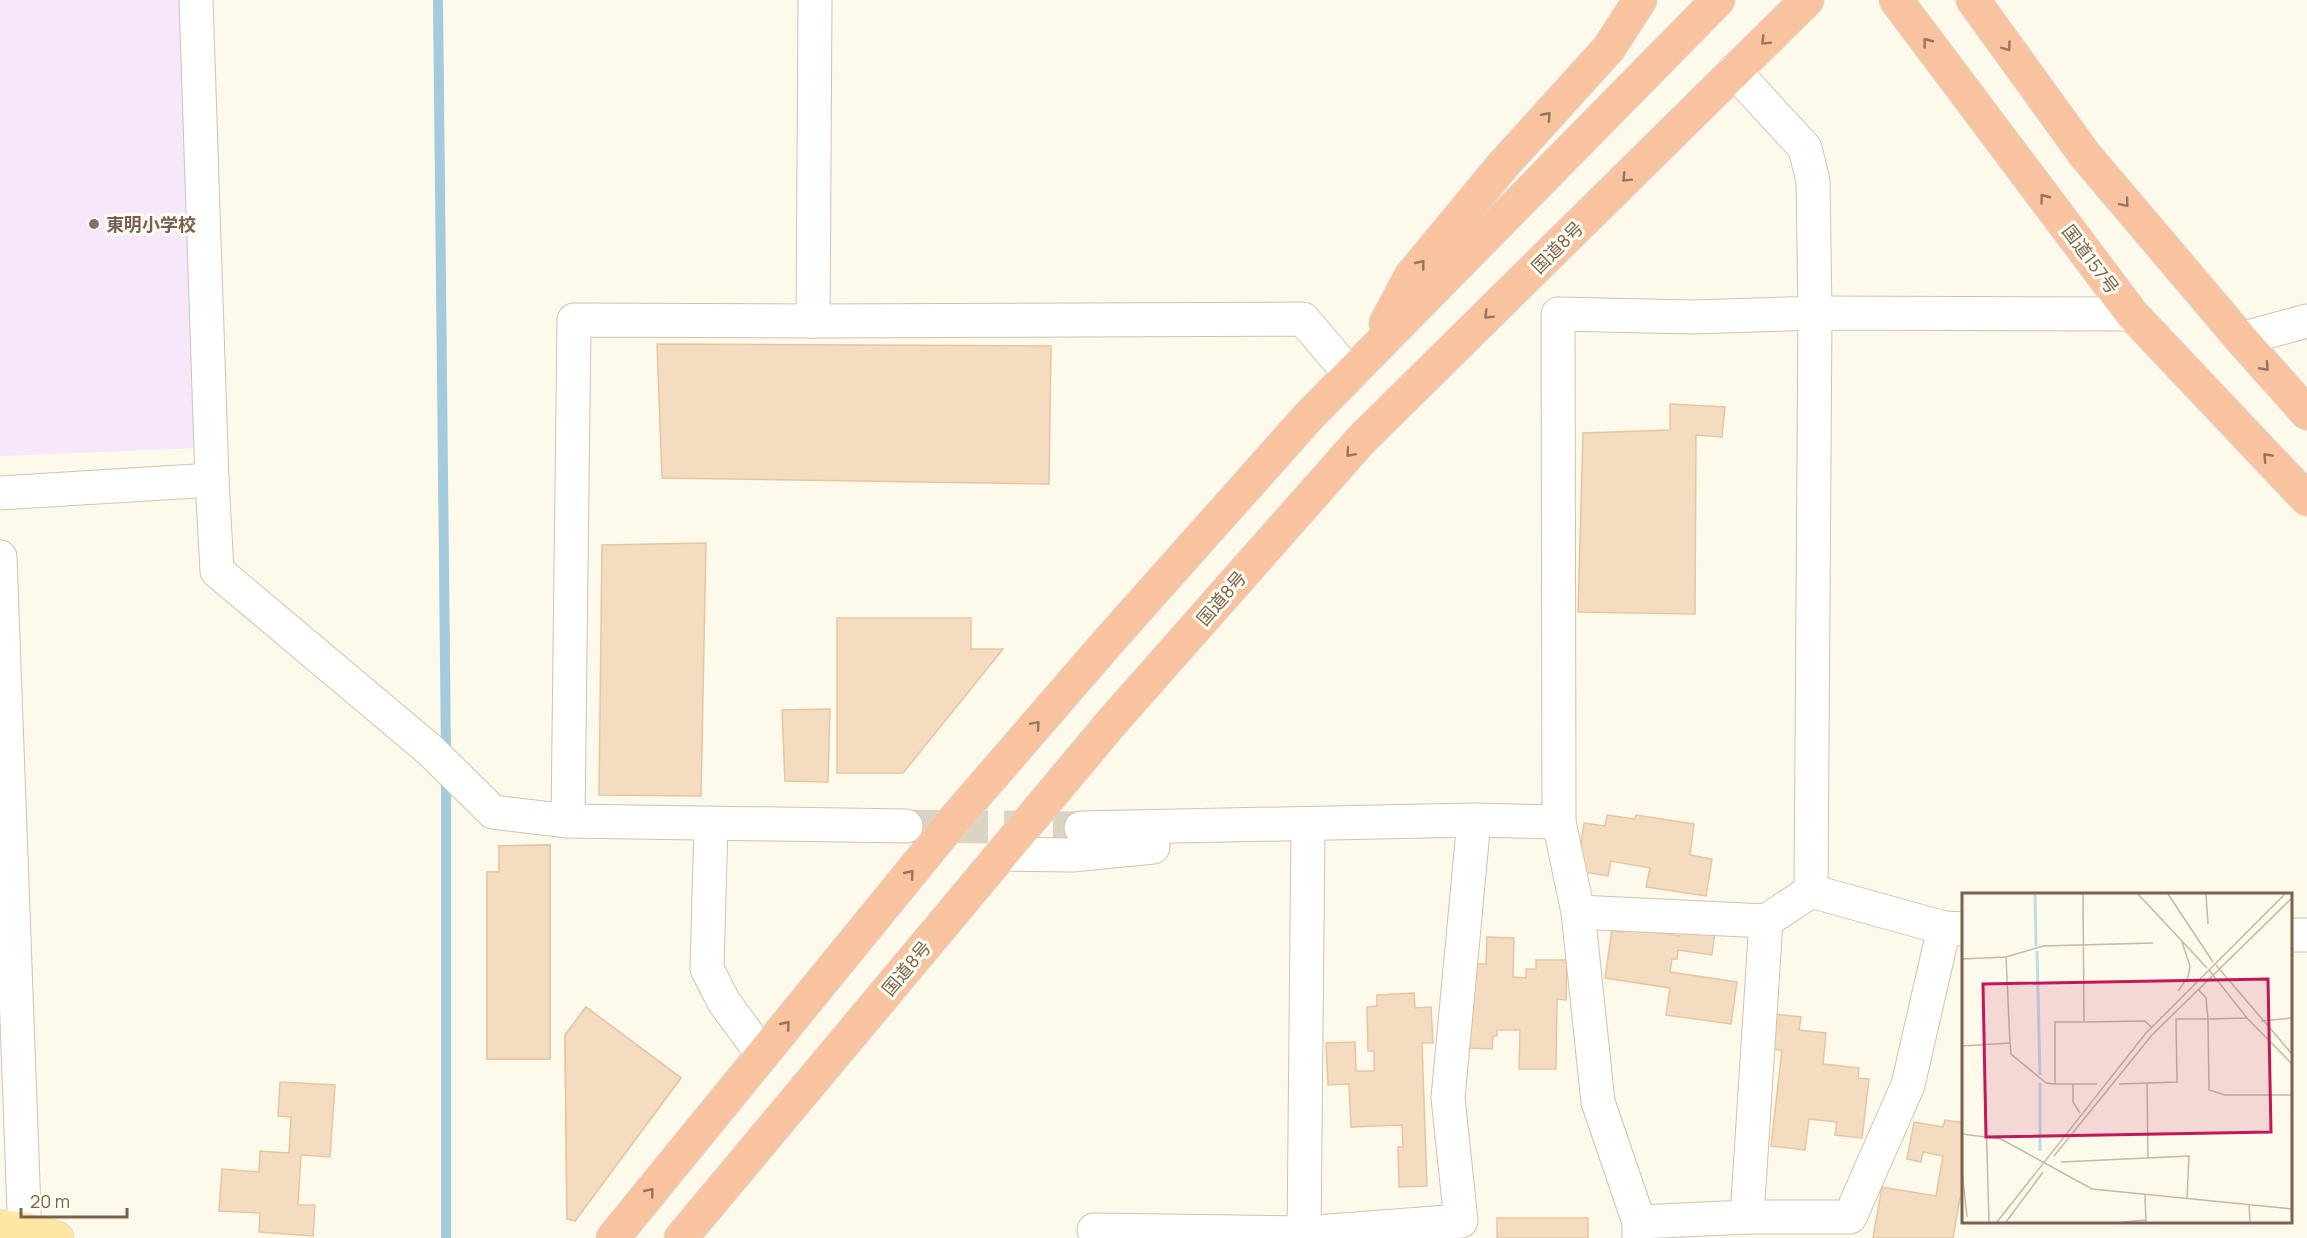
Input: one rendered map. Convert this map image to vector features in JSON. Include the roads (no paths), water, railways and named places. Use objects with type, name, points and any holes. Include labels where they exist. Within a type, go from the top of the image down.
[{"type":"highway","points":[[1361,363],[1411,276],[1503,165],[1609,48],[1640,0]]},
{"type":"highway","points":[[614,1238],[978,792],[1301,425],[1718,0]]},
{"type":"highway","name":"国道8号","points":[[681,1238],[1112,722],[1361,440],[1807,0]]},
{"type":"highway","name":"国道157号","points":[[1896,0],[2132,314],[2307,499]]},
{"type":"highway","points":[[1973,0],[2085,155],[2307,413]]},
{"type":"main road","points":[[16,1231],[57,1238]]},
{"type":"street","points":[[196,0],[217,571],[430,750],[493,812],[568,821],[906,826]]},
{"type":"street","points":[[813,321],[815,0]]},
{"type":"street","points":[[1734,71],[1805,148],[1813,181],[1815,313],[1810,891]]},
{"type":"street","points":[[1578,912],[1766,921],[1810,891],[1954,929],[1908,1085],[1850,1217],[1747,1217],[1639,1230],[1598,1102],[1578,912],[1558,822],[1558,314],[1692,317],[1815,313],[2132,314]]},
{"type":"street","points":[[568,821],[574,320],[1303,319],[1361,363]]},
{"type":"street","points":[[2241,339],[2307,321]]},
{"type":"street","points":[[0,494],[212,480]]},
{"type":"street","points":[[0,557],[16,1231]]},
{"type":"street","points":[[1081,828],[1474,820],[1558,822]]},
{"type":"street","points":[[1094,1230],[1304,1235],[1461,1221],[1448,1098],[1474,820]]},
{"type":"street","points":[[711,823],[707,969],[724,1002],[762,1054]]},
{"type":"street","points":[[1304,1235],[1308,825]]},
{"type":"street","points":[[1002,854],[1072,855],[1201,844],[1234,826]]},
{"type":"street","points":[[1747,1217],[1766,921]]},
{"type":"street","points":[[2292,934],[2307,935]]},
{"type":"waterway","points":[[438,0],[446,755]]},
{"type":"waterway","points":[[446,776],[446,1238]]},
{"type":"tunnel","points":[[906,826],[1081,828]]},
{"type":"place","name":"東明小学校","points":[[94,224]]}]
